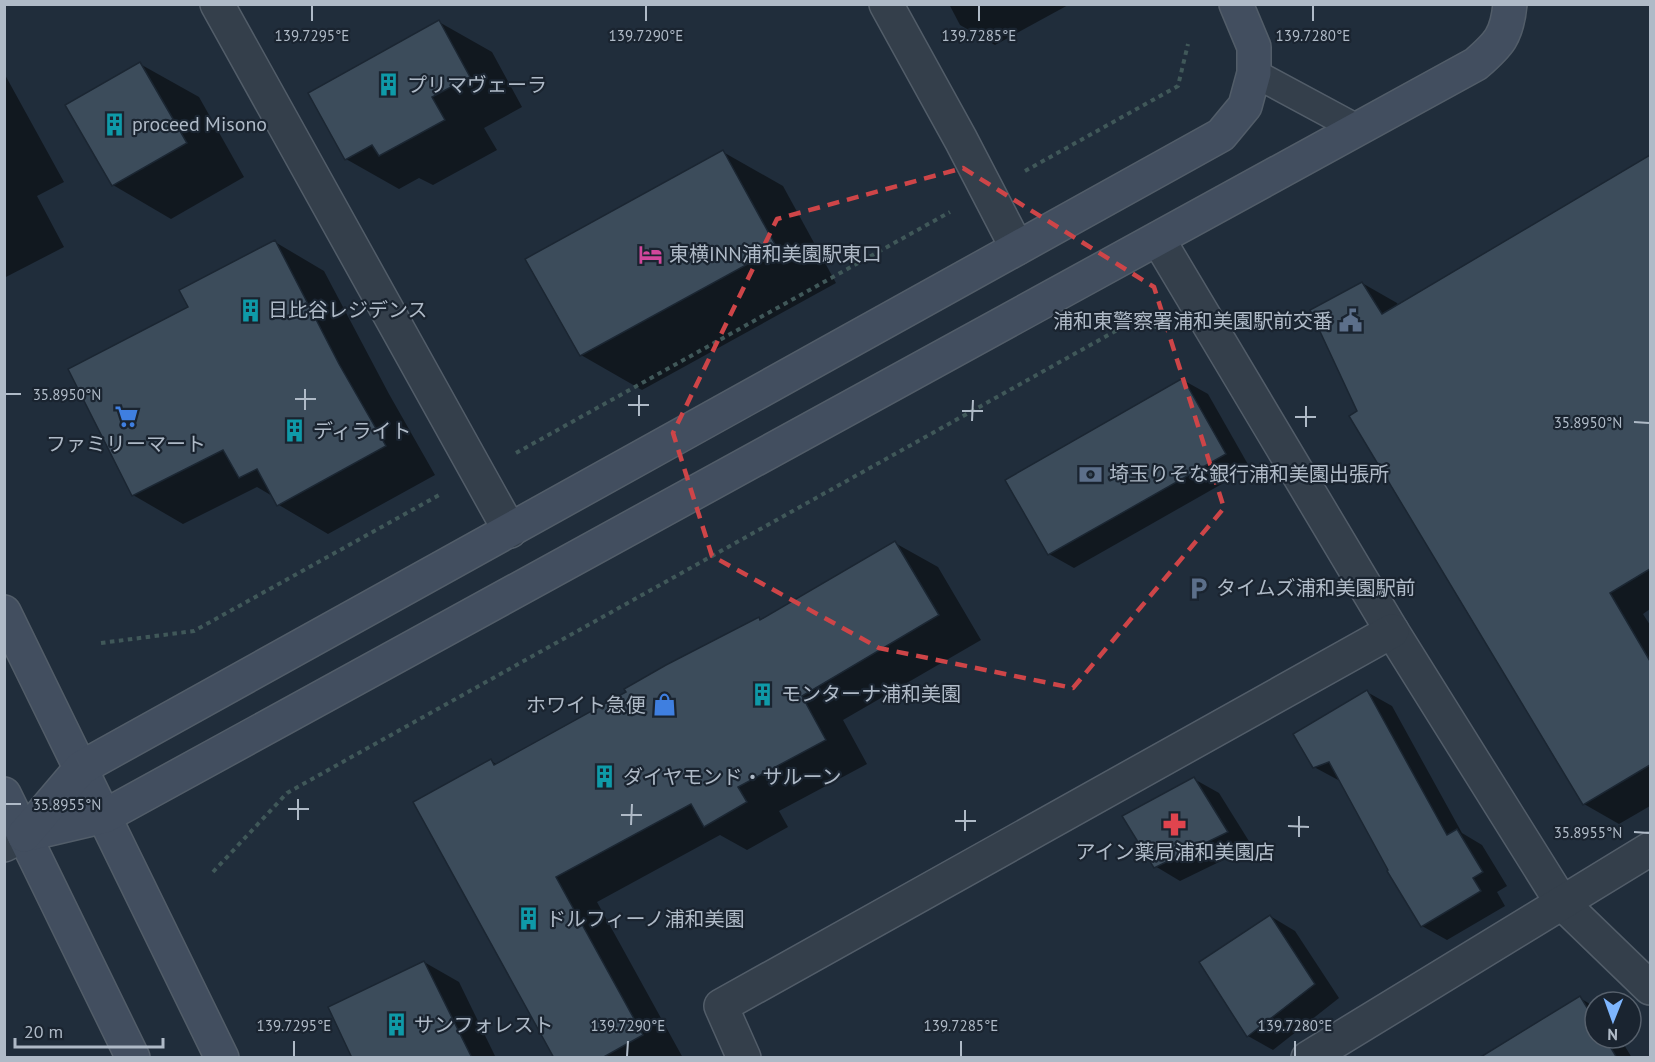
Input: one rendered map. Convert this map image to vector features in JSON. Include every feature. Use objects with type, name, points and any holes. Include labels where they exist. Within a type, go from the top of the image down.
[{"type":"street","points":[[217,4],[510,531]]},
{"type":"street","points":[[886,4],[961,140],[1017,249]]},
{"type":"street","points":[[14,840],[81,768],[1221,135],[1245,106],[1254,73],[1254,47],[1236,4]]},
{"type":"street","points":[[14,840],[105,816],[1476,64],[1498,45],[1508,23],[1510,4]]},
{"type":"street","points":[[1158,239],[1392,631],[1562,903],[1650,988]]},
{"type":"street","points":[[4,612],[222,1058]]},
{"type":"street","points":[[744,1058],[721,1006],[1392,631]]},
{"type":"street","points":[[4,794],[14,840],[133,1058]]},
{"type":"street","points":[[1308,1058],[1650,849]]},
{"type":"lane","points":[[1254,73],[1358,129]]},
{"type":"path","points":[[101,642],[195,631],[1178,86],[1188,44]]},
{"type":"path","points":[[213,872],[287,793],[1137,320],[1167,331]]},
{"type":"highlighted area","points":[[963,168],[1154,287],[1224,508],[1073,688],[879,648],[712,556],[673,433],[777,219]]},
{"type":"building","name":"プリマヴェーラ","points":[[439,20],[470,77],[432,97],[445,120],[379,156],[372,145],[345,160],[308,93]]},
{"type":"building","name":"proceed Misono","points":[[140,62],[187,143],[112,186],[65,105]]},
{"type":"building","name":"東横INN浦和美園駅東口","points":[[723,150],[777,248],[580,356],[525,259]]},
{"type":"building","points":[[1650,155],[1650,569],[1610,593],[1650,661],[1650,765],[1583,805],[1349,416],[1357,411],[1310,310],[1362,282],[1382,314]]},
{"type":"building","points":[[275,240],[339,364],[386,446],[277,506],[257,469],[239,478],[223,450],[132,496],[68,369],[188,307],[179,290]]},
{"type":"building","points":[[1183,378],[1226,454],[1048,555],[1005,480]]},
{"type":"building","points":[[895,541],[939,615],[802,696],[826,740],[738,787],[747,802],[704,827],[691,804],[556,877],[643,1035],[602,1058],[554,1058],[413,802],[491,759],[494,765],[626,692],[624,689],[666,665],[759,617],[760,620]]},
{"type":"building","points":[[1367,690],[1447,835],[1457,829],[1483,872],[1473,878],[1481,891],[1421,927],[1387,871],[1329,762],[1313,768],[1293,734]]},
{"type":"building","points":[[1194,777],[1228,832],[1154,868],[1122,816]]},
{"type":"building","points":[[1270,915],[1315,984],[1247,1037],[1199,962]]},
{"type":"building","name":"サンフォレスト","points":[[424,961],[472,1058],[352,1058],[328,1007]]},
{"type":"building","points":[[1580,996],[1583,1001],[1583,1050],[1612,1050],[1617,1058],[1479,1058]]},
{"type":"place","name":"プリマヴェーラ","points":[[389,85]]},
{"type":"place","name":"proceed Misono","points":[[114,124]]},
{"type":"place","name":"東横INN浦和美園駅東口","points":[[651,254]]},
{"type":"place","name":"日比谷レジデンス","points":[[250,310]]},
{"type":"place","name":"浦和東警察署浦和美園駅前交番","points":[[1351,321]]},
{"type":"place","name":"ファミリーマート","points":[[126,417]]},
{"type":"place","name":"ディライト","points":[[295,431]]},
{"type":"place","name":"埼玉りそな銀行浦和美園出張所","points":[[1091,474]]},
{"type":"place","name":"タイムズ浦和美園駅前","points":[[1198,588]]},
{"type":"place","name":"モンターナ浦和美園","points":[[763,694]]},
{"type":"place","name":"ホワイト急便","points":[[664,705]]},
{"type":"place","name":"ダイヤモンド・サルーン","points":[[605,777]]},
{"type":"place","name":"アイン薬局浦和美園店","points":[[1175,824]]},
{"type":"place","name":"ドルフィーノ浦和美園","points":[[528,919]]},
{"type":"place","name":"サンフォレスト","points":[[396,1025]]}]
